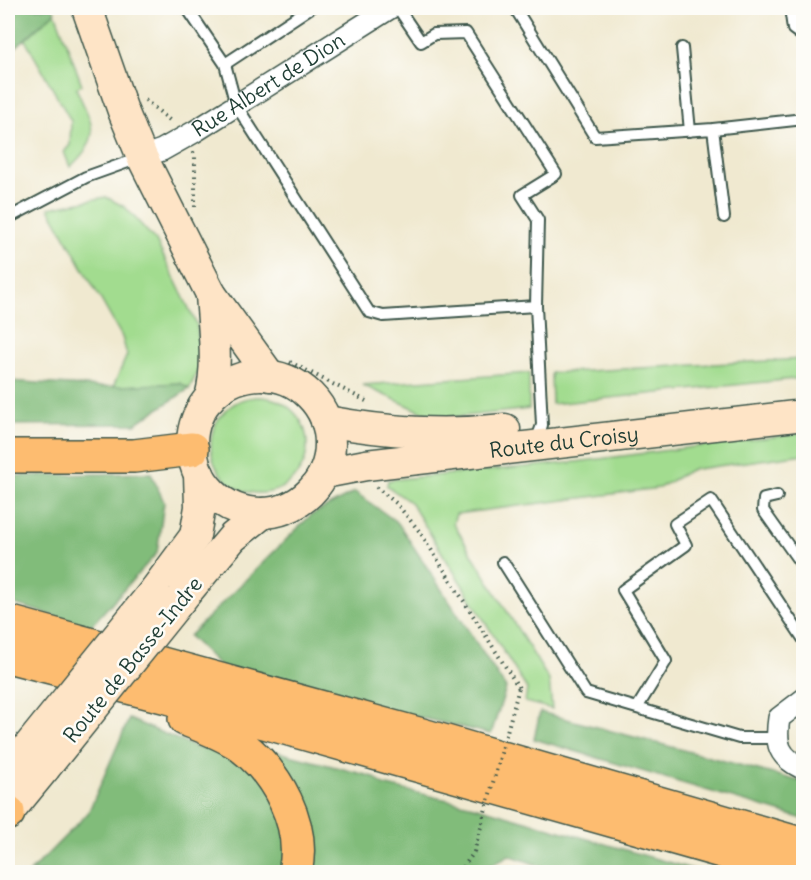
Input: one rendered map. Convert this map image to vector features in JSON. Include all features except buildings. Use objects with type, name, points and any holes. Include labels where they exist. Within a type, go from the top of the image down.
[{"type":"highway","points":[[8,456],[134,456],[195,462]]},
{"type":"highway","points":[[8,622],[423,735],[804,844]]},
{"type":"highway","points":[[8,656],[524,794],[795,873]]},
{"type":"highway","points":[[100,680],[127,702],[219,733],[256,759],[284,797],[294,825],[297,845],[295,873]]},
{"type":"main road","points":[[87,8],[123,111],[142,157],[212,294],[291,382],[306,392],[318,405],[326,421],[330,438],[329,456],[318,484],[299,502],[288,508],[263,513],[250,512],[225,503],[214,495],[195,462],[196,419],[210,398],[225,385],[278,368]]},
{"type":"main road","points":[[210,398],[216,355],[212,294]]},
{"type":"main road","name":"Route du Croisy","points":[[324,473],[538,436],[804,396]]},
{"type":"main road","name":"Route du Croisy","points":[[326,421],[390,432],[434,435],[538,436],[804,415]]},
{"type":"main road","name":"Route de Basse-Indre","points":[[168,594],[195,536],[200,507],[195,462]]},
{"type":"main road","name":"Route de Basse-Indre","points":[[8,812],[25,763],[168,594],[263,513]]},
{"type":"street","name":"Rue Albert de Dion","points":[[142,157],[185,137],[390,8]]},
{"type":"street","points":[[804,699],[779,718],[776,738],[782,753],[791,763],[804,769]]},
{"type":"lane","points":[[187,8],[225,64],[236,105],[369,312],[383,316],[536,306]]},
{"type":"lane","points":[[225,64],[310,8]]},
{"type":"lane","points":[[398,8],[421,42],[434,34],[466,33],[556,174],[522,195],[538,220],[536,306],[538,436]]},
{"type":"lane","points":[[515,8],[595,137],[690,131],[804,119]]},
{"type":"lane","points":[[790,8],[793,29],[804,37]]},
{"type":"lane","points":[[682,48],[690,131]]},
{"type":"lane","points":[[713,129],[724,217]]},
{"type":"lane","points":[[8,218],[86,177],[142,157]]},
{"type":"lane","points":[[777,496],[764,500],[763,510],[799,552],[804,568]]},
{"type":"lane","points":[[637,708],[666,661],[623,590],[686,545],[675,524],[711,501],[804,640]]},
{"type":"lane","points":[[503,562],[586,693],[740,738],[776,738]]},
{"type":"path","points":[[138,94],[174,124],[185,137],[195,156],[195,213]]},
{"type":"path","points":[[278,368],[366,401]]},
{"type":"path","points":[[366,465],[371,482],[396,503],[420,532],[519,688],[474,852],[460,873]]},
{"type":"green space","points":[[8,8],[53,8],[55,12],[8,54]]},
{"type":"green space","points":[[55,12],[82,85],[76,88],[92,130],[88,147],[70,167],[64,152],[70,145],[71,121],[25,40]]},
{"type":"green space","points":[[106,197],[125,207],[156,241],[197,325],[201,365],[189,389],[180,383],[113,387],[127,355],[122,337],[49,208]]},
{"type":"green space","points":[[803,359],[803,378],[552,404],[551,373]]},
{"type":"green space","points":[[529,373],[529,409],[438,419],[362,385]]},
{"type":"green space","points":[[8,381],[100,387],[180,383],[189,389],[135,424],[8,425]]},
{"type":"green space","points":[[259,397],[277,401],[293,411],[303,427],[307,445],[303,463],[293,479],[277,489],[259,493],[241,489],[225,479],[215,463],[211,445],[215,427],[225,411],[241,401]]},
{"type":"green space","points":[[803,433],[803,454],[690,470],[659,488],[456,514],[453,523],[549,680],[552,709],[525,702],[527,689],[411,503],[387,486],[388,480],[568,463]]},
{"type":"green space","points":[[151,473],[164,502],[157,553],[90,627],[8,602],[8,476]]},
{"type":"green space","points":[[355,492],[398,523],[506,688],[491,734],[226,672],[189,636],[311,515]]},
{"type":"green space","points":[[540,712],[803,782],[803,819],[534,739]]},
{"type":"green space","points":[[129,719],[198,748],[274,751],[374,777],[383,785],[474,806],[702,872],[558,872],[509,855],[479,872],[30,872],[88,813]]}]
